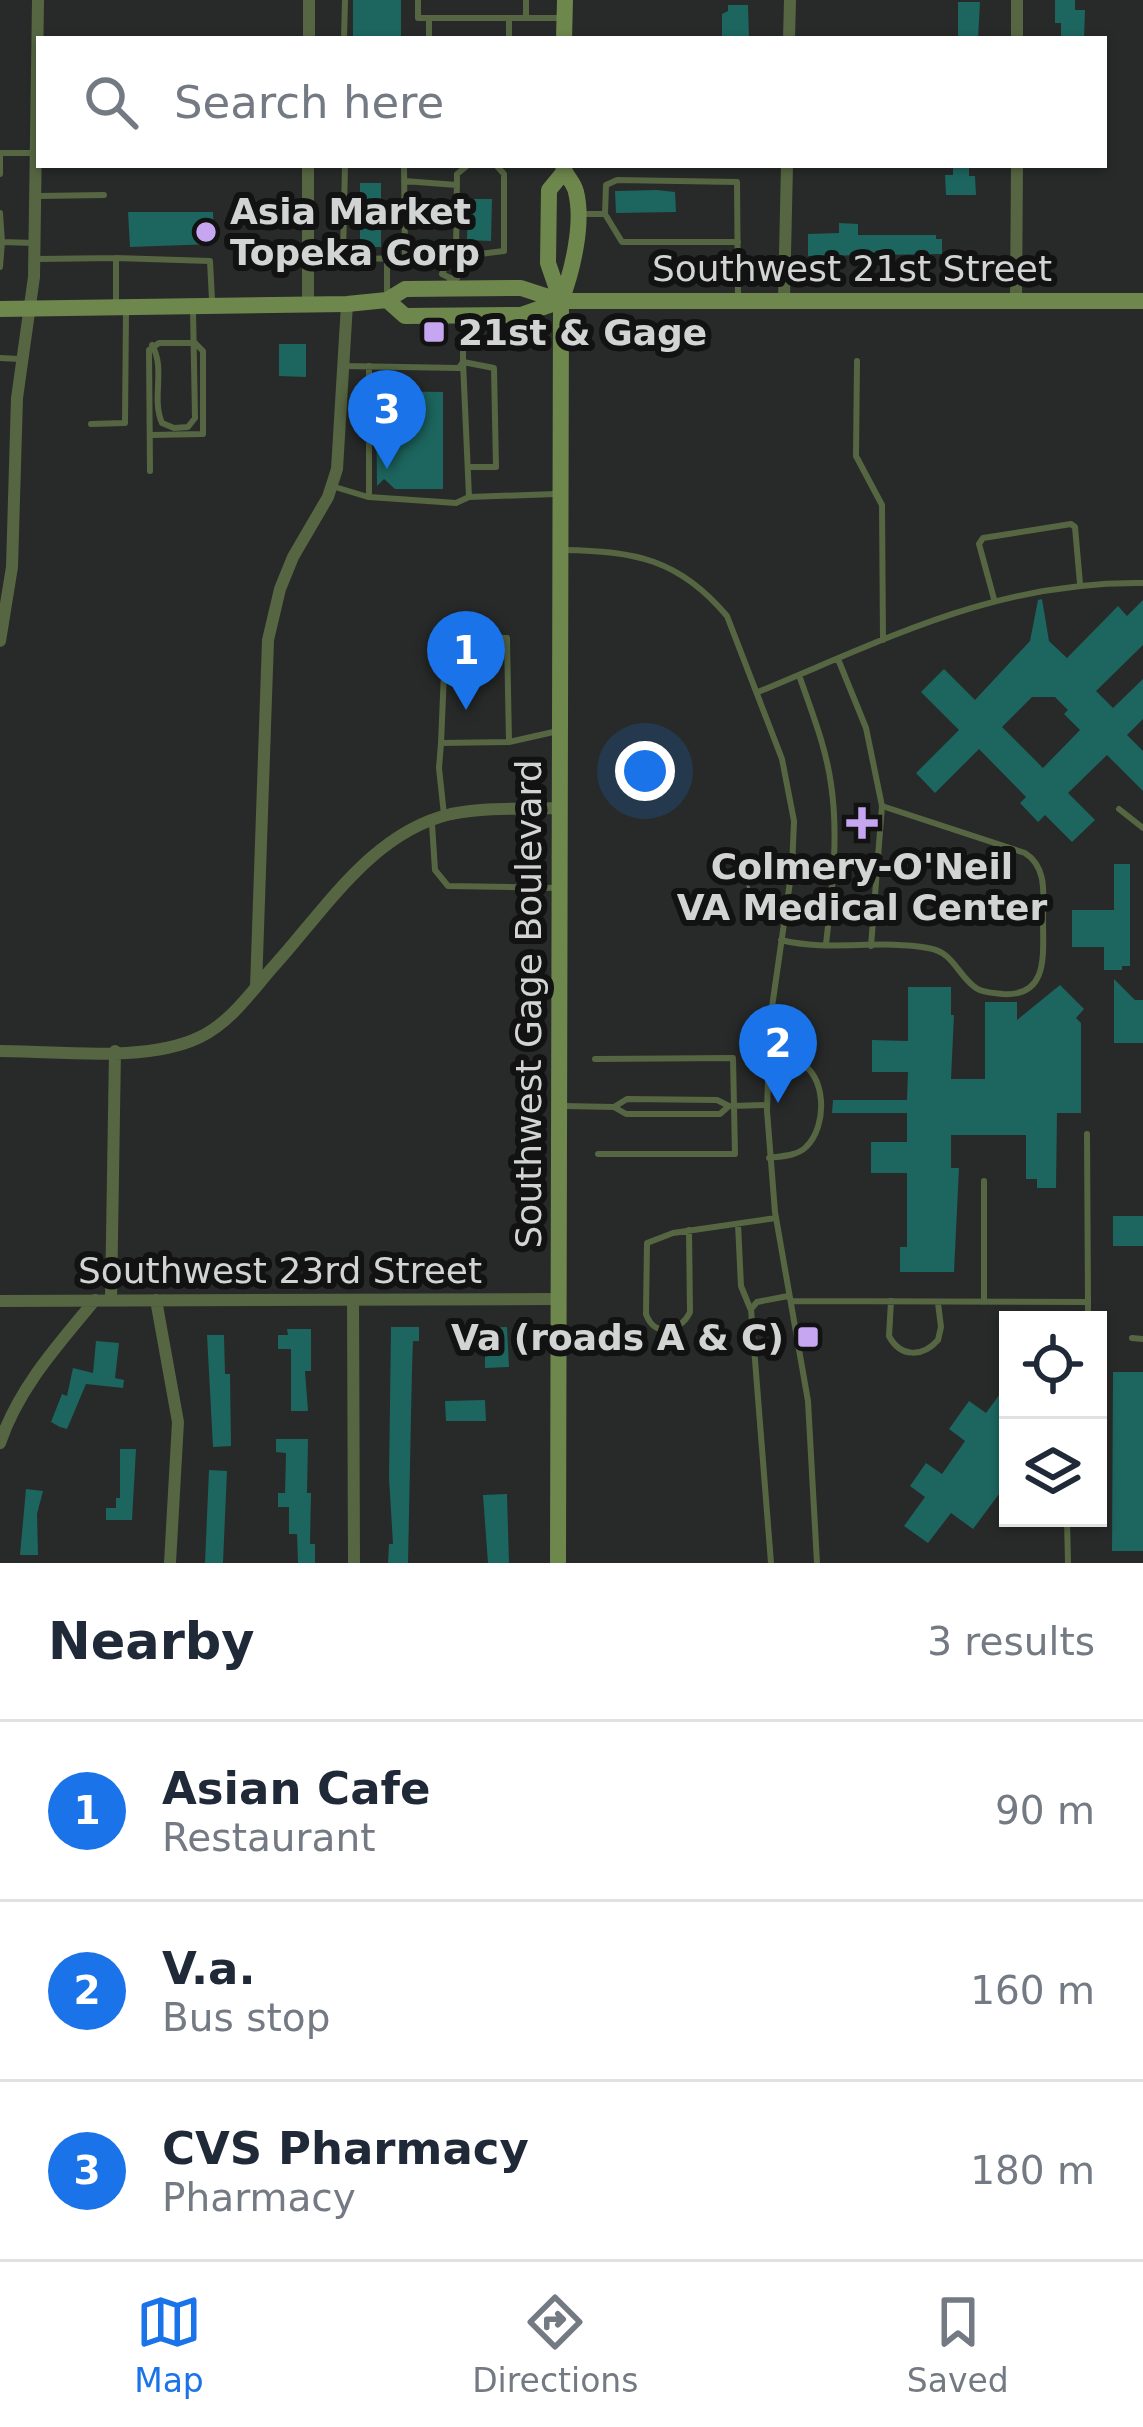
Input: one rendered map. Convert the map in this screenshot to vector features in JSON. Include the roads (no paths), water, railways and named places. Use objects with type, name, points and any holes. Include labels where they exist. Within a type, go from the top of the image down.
[{"type":"main road","name":"Southwest Gage Boulevard","points":[[558,1563],[561,302],[548,263],[548,226],[549,190],[563,169],[576,190],[576,214],[575,263],[561,302]]},
{"type":"main road","name":"Southwest 21st Street","points":[[0,309],[346,304],[387,300],[404,289],[448,280],[521,288],[561,302]]},
{"type":"main road","name":"Southwest 21st Street","points":[[387,300],[404,316],[521,315],[561,302],[784,298],[1143,301]]},
{"type":"street","points":[[38,0],[38,36]]},
{"type":"street","points":[[308,36],[309,0]]},
{"type":"street","points":[[789,36],[790,0]]},
{"type":"street","points":[[1017,36],[1018,0]]},
{"type":"street","points":[[0,641],[11,567],[7,424],[32,308],[36,154]]},
{"type":"street","points":[[308,168],[308,304]]},
{"type":"street","points":[[784,298],[787,168]]},
{"type":"street","points":[[1016,303],[1017,168]]},
{"type":"street","points":[[256,987],[268,640],[293,556],[332,486],[340,443],[346,304]]},
{"type":"street","points":[[0,1051],[115,1051],[173,1047],[197,1038],[220,1025],[375,852],[438,818],[479,810],[561,808]]},
{"type":"street","points":[[0,1443],[38,1369],[103,1300],[115,1051]]},
{"type":"street","name":"Southwest 23rd Street","points":[[0,1301],[559,1299]]},
{"type":"street","points":[[156,1300],[178,1422],[170,1563]]},
{"type":"street","points":[[353,1301],[354,1563]]},
{"type":"lane","points":[[344,36],[345,0]]},
{"type":"lane","points":[[418,0],[418,18],[526,18],[565,9]]},
{"type":"lane","points":[[526,0],[526,18]]},
{"type":"lane","points":[[428,36],[429,18]]},
{"type":"lane","points":[[509,18],[509,36]]},
{"type":"lane","points":[[0,174],[0,153],[36,154]]},
{"type":"lane","points":[[345,168],[343,255],[387,259],[405,258],[404,168]]},
{"type":"lane","points":[[464,168],[457,174],[456,257],[459,274],[448,280],[448,260],[456,257],[504,251],[504,174],[499,168]]},
{"type":"lane","points":[[737,299],[738,242],[736,182],[617,180],[606,185],[605,214],[622,242],[738,242]]},
{"type":"lane","points":[[404,181],[457,185]]},
{"type":"lane","points":[[35,196],[104,195]]},
{"type":"lane","points":[[0,213],[0,267]]},
{"type":"lane","points":[[576,214],[605,214]]},
{"type":"lane","points":[[2,242],[34,243]]},
{"type":"lane","points":[[91,424],[125,423],[116,258]]},
{"type":"lane","points":[[34,259],[210,261],[213,306]]},
{"type":"lane","points":[[387,259],[387,300]]},
{"type":"lane","points":[[152,345],[159,357],[158,414],[162,423],[188,427],[195,418],[193,306]]},
{"type":"lane","points":[[464,315],[469,496]]},
{"type":"lane","points":[[152,345],[195,343]]},
{"type":"lane","points":[[150,435],[203,434],[203,352],[195,343]]},
{"type":"lane","points":[[150,471],[152,345]]},
{"type":"lane","points":[[0,358],[23,358]]},
{"type":"lane","points":[[857,361],[856,456],[883,505],[883,640]]},
{"type":"lane","points":[[343,365],[459,368],[464,362]]},
{"type":"lane","points":[[464,362],[494,368],[496,467],[469,467]]},
{"type":"lane","points":[[369,496],[370,366]]},
{"type":"lane","points":[[332,486],[376,500],[456,503],[469,496],[560,494]]},
{"type":"lane","points":[[994,599],[979,544],[983,538],[1030,528],[1075,527],[1080,584]]},
{"type":"lane","points":[[559,550],[634,555],[692,581],[727,616],[782,759],[792,807],[792,868],[767,1058],[767,1105],[776,1218],[808,1401],[817,1563]]},
{"type":"lane","points":[[757,692],[994,599],[1080,584],[1143,583]]},
{"type":"lane","points":[[509,742],[507,638],[458,637],[445,649],[435,870],[448,886],[561,888]]},
{"type":"lane","points":[[838,658],[866,728],[882,806],[871,946]]},
{"type":"lane","points":[[799,675],[824,753],[834,806],[826,944]]},
{"type":"lane","points":[[441,743],[524,741],[540,732],[562,730]]},
{"type":"lane","points":[[781,940],[938,951],[984,992],[1016,994],[1037,982],[1043,962],[1043,883],[1036,862],[1025,853],[882,806]]},
{"type":"lane","points":[[1119,809],[1143,828]]},
{"type":"lane","points":[[595,1058],[733,1058],[735,1154],[598,1154]]},
{"type":"lane","points":[[767,1058],[798,1061],[812,1074],[821,1108],[806,1147],[792,1155],[770,1157]]},
{"type":"lane","points":[[614,1107],[627,1100],[767,1105]]},
{"type":"lane","points":[[560,1106],[614,1107],[626,1114],[720,1114],[732,1106]]},
{"type":"lane","points":[[1088,1134],[1088,1311]]},
{"type":"lane","points":[[984,1181],[984,1302]]},
{"type":"lane","points":[[689,1230],[690,1312],[686,1322],[675,1329],[658,1329],[646,1313],[647,1243],[689,1230],[776,1218]]},
{"type":"lane","points":[[738,1224],[741,1286],[751,1309],[771,1563]]},
{"type":"lane","points":[[751,1309],[757,1302],[790,1298],[1088,1302]]},
{"type":"lane","points":[[891,1301],[889,1336],[901,1351],[911,1354],[921,1353],[938,1340],[938,1301]]},
{"type":"lane","points":[[1132,1339],[1143,1339]]},
{"type":"lane","points":[[1067,1527],[1068,1563]]},
{"type":"place","name":"Asia Market Topeka Corp","points":[[206,232]]},
{"type":"place","name":"21st & Gage","points":[[434,332]]},
{"type":"place","name":"CVS Pharmacy","points":[[387,469]]},
{"type":"place","name":"Asian Cafe","points":[[466,710]]},
{"type":"place","name":"Colmery-O'Neil VA Medical Center","points":[[862,823]]},
{"type":"place","name":"V.a.","points":[[778,1103]]},
{"type":"place","name":"Va (roads A & C)","points":[[808,1337]]}]
